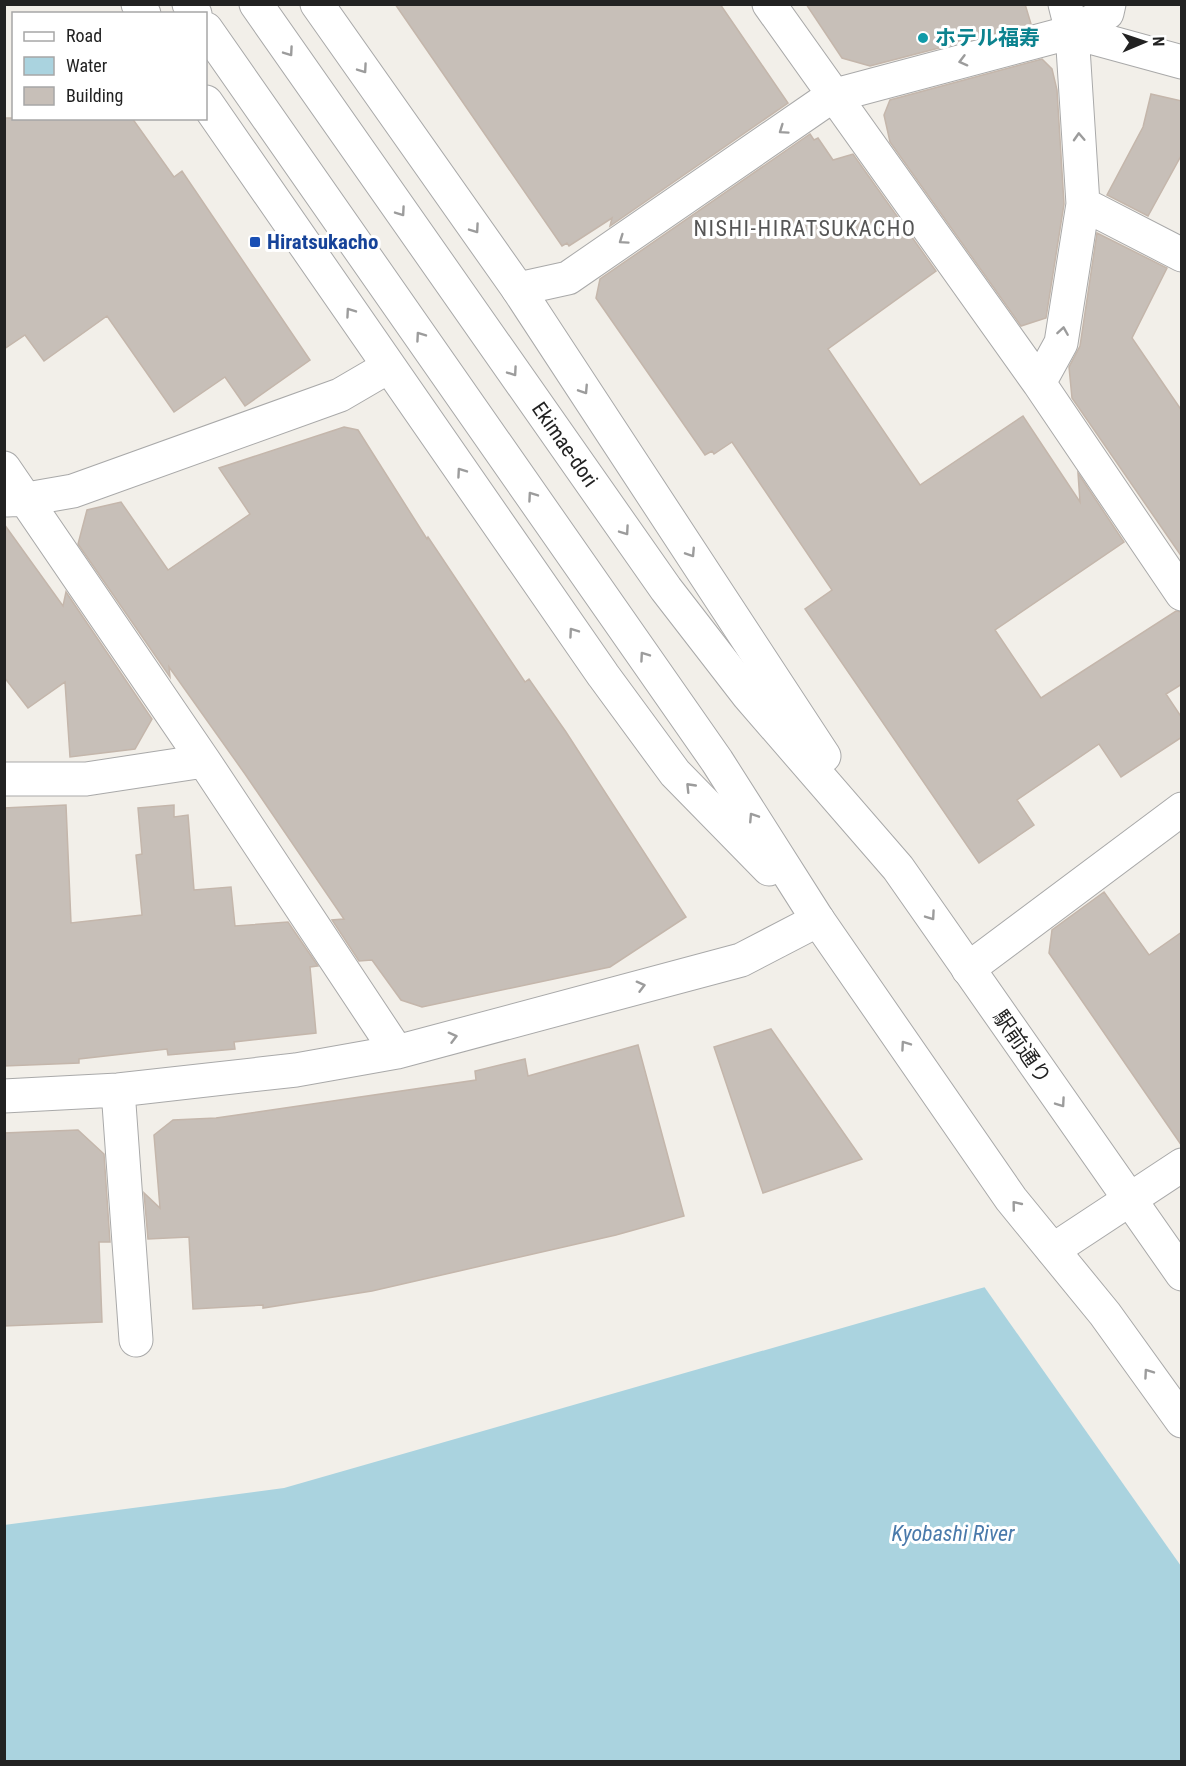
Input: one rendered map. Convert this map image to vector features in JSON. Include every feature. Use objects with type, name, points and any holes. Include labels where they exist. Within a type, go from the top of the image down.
[{"type":"street","name":"Ekimae-dori","points":[[256,4],[666,590],[748,695],[898,868]]},
{"type":"street","points":[[317,4],[518,289],[898,868]]},
{"type":"street","points":[[770,4],[832,96],[1039,384],[1182,594]]},
{"type":"street","points":[[518,289],[568,278],[832,96],[1069,18],[1107,13],[1109,4]]},
{"type":"street","points":[[1069,18],[1182,62]]},
{"type":"street","points":[[1039,384],[1061,343],[1083,204],[1069,18]]},
{"type":"street","points":[[207,30],[717,761],[818,920],[1011,1199],[1106,1314],[1182,1421]]},
{"type":"street","points":[[207,103],[603,675],[675,772],[818,920]]},
{"type":"street","points":[[1083,204],[1182,255]]},
{"type":"street","points":[[16,499],[73,491],[340,395],[388,367]]},
{"type":"street","points":[[4,468],[16,499],[204,761],[397,1052]]},
{"type":"street","points":[[4,779],[86,779],[204,761]]},
{"type":"street","points":[[968,969],[1182,809]]},
{"type":"street","name":"駅前通り","points":[[898,868],[1182,1274]]},
{"type":"street","points":[[4,1096],[118,1090],[296,1070],[397,1052],[741,960],[818,920]]},
{"type":"street","points":[[118,1090],[136,1340]]},
{"type":"street","points":[[1053,1250],[1138,1212],[1182,1165]]},
{"type":"water","name":"Kyobashi River","points":[[1181,1234],[1181,1761],[5,1761],[4,1525],[284,1488],[978,1289]]},
{"type":"pier","points":[[1182,1231],[1181,1566],[983,1285]]},
{"type":"building","points":[[395,4],[720,4],[788,103],[610,226],[612,218],[569,246],[567,243],[562,246]]},
{"type":"building","points":[[806,4],[1025,4],[1031,24],[870,66],[842,58]]},
{"type":"building","points":[[1042,59],[1052,69],[1057,90],[1064,204],[1046,318],[1021,326],[890,142],[884,115],[890,100]]},
{"type":"building","points":[[1151,94],[1182,101],[1182,154],[1148,216],[1107,195],[1143,127]]},
{"type":"building","points":[[4,118],[12,118],[12,120],[133,120],[174,177],[182,171],[310,360],[245,406],[225,377],[174,412],[107,316],[44,361],[25,335],[4,349]]},
{"type":"building","points":[[810,134],[814,140],[818,138],[833,160],[853,154],[936,271],[828,349],[920,485],[1023,416],[1080,502],[1078,473],[1124,542],[995,630],[1041,698],[1176,611],[1182,612],[1182,684],[1166,694],[1182,718],[1182,737],[1121,777],[1099,744],[1017,800],[1034,825],[979,863],[805,609],[832,590],[732,442],[714,454],[712,451],[705,455],[596,298],[600,279]]},
{"type":"building","points":[[1097,233],[1167,268],[1132,338],[1182,411],[1182,557],[1072,398],[1069,367],[1080,346]]},
{"type":"building","points":[[344,427],[358,430],[427,539],[428,537],[525,682],[529,679],[566,732],[686,917],[610,967],[422,1007],[401,1000],[372,960],[359,961],[332,920],[344,919],[245,774],[169,667],[170,677],[78,544],[87,510],[121,502],[168,570],[250,514],[219,468]]},
{"type":"building","points":[[4,524],[63,606],[66,592],[152,719],[135,749],[70,757],[65,682],[28,708],[4,677]]},
{"type":"building","points":[[66,805],[71,923],[142,915],[136,855],[142,854],[138,808],[174,805],[174,817],[188,815],[194,890],[231,887],[235,926],[288,922],[318,966],[310,967],[316,1033],[234,1042],[235,1049],[168,1055],[167,1049],[79,1059],[79,1063],[4,1066],[4,808]]},
{"type":"building","points":[[1104,892],[1149,955],[1182,932],[1182,1146],[1049,953],[1052,930]]},
{"type":"building","points":[[771,1029],[862,1159],[763,1193],[714,1047]]},
{"type":"building","points":[[638,1045],[684,1216],[616,1235],[372,1291],[263,1308],[263,1305],[193,1309],[189,1237],[148,1239],[144,1193],[160,1208],[154,1135],[173,1120],[216,1118],[476,1080],[475,1071],[525,1059],[528,1076]]},
{"type":"building","points":[[78,1130],[104,1154],[110,1242],[99,1242],[102,1322],[4,1326],[4,1133]]},
{"type":"place","name":"ホテル福寿","points":[[923,38]]},
{"type":"place","name":"Hiratsukacho","points":[[255,242]]},
{"type":"district","name":"NISHI-HIRATSUKACHO","points":[[805,228]]}]
